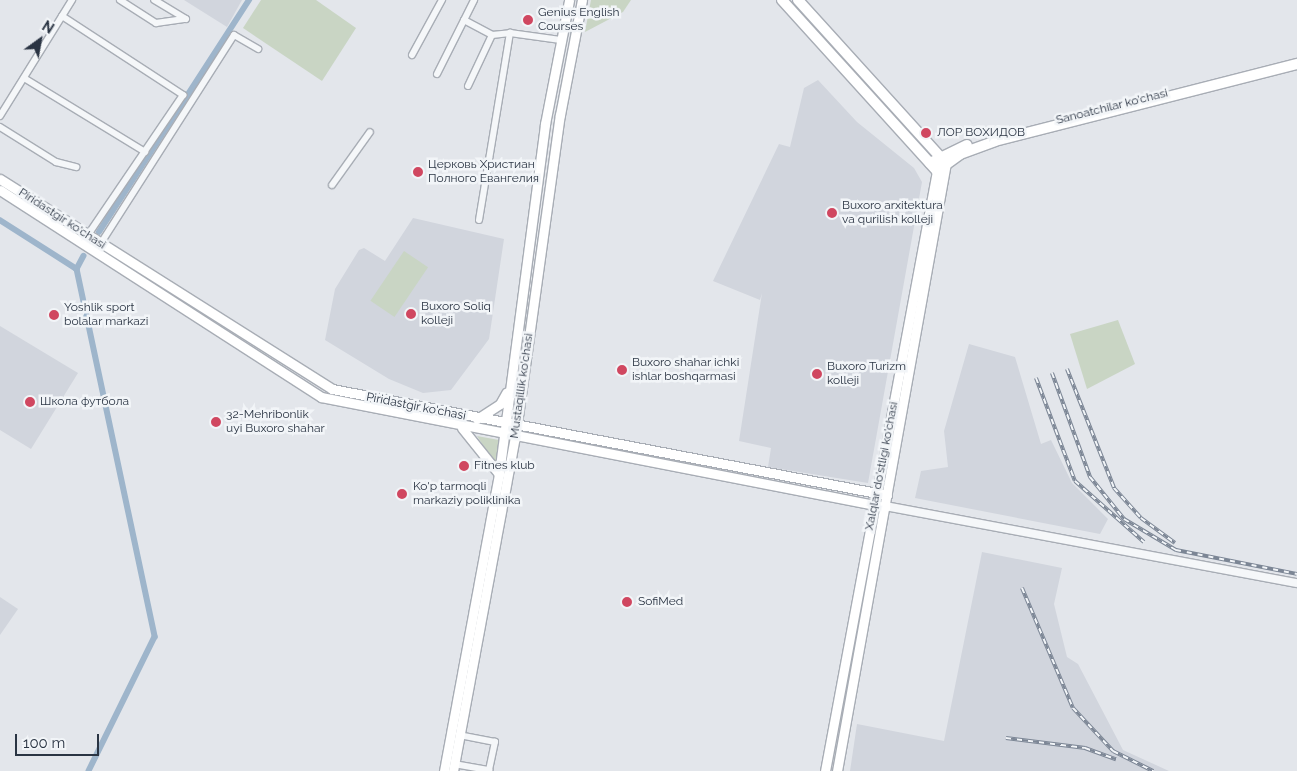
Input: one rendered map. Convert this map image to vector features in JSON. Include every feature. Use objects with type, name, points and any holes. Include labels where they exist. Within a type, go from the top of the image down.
[{"type":"main road","name":"Mustaqillik ko'chasi","points":[[490,545],[534,203],[569,0]]},
{"type":"main road","name":"Mustaqillik ko'chasi","points":[[444,771],[467,669],[490,545],[516,438],[546,206],[582,0]]},
{"type":"main road","points":[[782,0],[933,167]]},
{"type":"main road","points":[[798,0],[946,163]]},
{"type":"main road","points":[[561,43],[573,50]]},
{"type":"main road","name":"Sanoatchilar ko'chasi","points":[[933,167],[938,155],[997,136],[1297,59]]},
{"type":"main road","name":"Sanoatchilar ko'chasi","points":[[933,167],[946,163],[995,140],[1297,64]]},
{"type":"main road","name":"Xalqlar do'stligi ko'chasi","points":[[838,771],[946,163]]},
{"type":"main road","name":"Xalqlar do'stligi ko'chasi","points":[[825,771],[933,167]]},
{"type":"main road","name":"Piridastgir ko'chasi","points":[[0,179],[298,371],[351,394],[517,427],[887,495]]},
{"type":"main road","name":"Piridastgir ko'chasi","points":[[0,190],[292,380],[333,402],[462,428],[885,506]]},
{"type":"main road","points":[[534,203],[546,206]]},
{"type":"main road","points":[[95,252],[100,243]]},
{"type":"main road","points":[[292,380],[298,371]]},
{"type":"main road","points":[[477,419],[500,404],[509,386]]},
{"type":"main road","points":[[462,428],[499,474]]},
{"type":"main road","points":[[687,469],[688,459]]},
{"type":"main road","name":"Mustaqillik ko'chasi","points":[[454,768],[460,735],[467,669]]},
{"type":"street","points":[[0,116],[72,0]]},
{"type":"street","points":[[120,0],[156,23],[186,19],[154,0]]},
{"type":"street","points":[[412,56],[442,0]]},
{"type":"street","points":[[437,74],[474,0]]},
{"type":"street","points":[[62,16],[182,94],[146,152],[88,235]]},
{"type":"street","points":[[464,20],[492,35],[510,33],[561,43]]},
{"type":"street","points":[[479,220],[510,33]]},
{"type":"street","points":[[100,243],[234,35],[258,49]]},
{"type":"street","points":[[468,86],[492,35]]},
{"type":"street","points":[[24,78],[146,152]]},
{"type":"street","points":[[0,127],[47,158],[76,167]]},
{"type":"street","points":[[332,185],[370,132]]},
{"type":"street","points":[[885,506],[1297,583]]},
{"type":"street","points":[[454,768],[489,770],[495,742],[460,735]]},
{"type":"shaded area","points":[[184,0],[242,0],[227,27]]},
{"type":"shaded area","points":[[818,80],[857,122],[914,168],[922,182],[868,483],[768,467],[771,448],[739,441],[762,293],[760,300],[713,281],[779,144],[790,147],[804,88]]},
{"type":"shaded area","name":"Buxoro Soliq kolleji","points":[[413,218],[504,239],[489,339],[451,390],[423,393],[389,379],[325,340],[335,289],[359,250],[364,248],[385,261]]},
{"type":"shaded area","name":"Школа футбола","points":[[0,326],[78,373],[31,449],[0,430]]},
{"type":"shaded area","points":[[969,344],[1015,357],[1041,444],[1051,440],[1072,483],[1108,519],[1100,534],[915,498],[921,471],[948,467],[944,431]]},
{"type":"shaded area","points":[[982,552],[1062,568],[1054,604],[1067,657],[1078,664],[1123,750],[1169,771],[850,771],[857,724],[944,741]]},
{"type":"shaded area","points":[[0,597],[18,609],[0,635]]},
{"type":"green space","points":[[261,0],[316,0],[356,28],[322,81],[243,28]]},
{"type":"green space","points":[[591,0],[631,0],[623,12],[585,32]]},
{"type":"green space","points":[[404,251],[428,267],[394,317],[370,301]]},
{"type":"green space","points":[[1118,320],[1135,364],[1087,389],[1070,334]]},
{"type":"green space","points":[[477,436],[499,440],[497,467]]},
{"type":"waterway","points":[[99,232],[249,0]]},
{"type":"waterway","points":[[0,220],[77,269]]},
{"type":"waterway","points":[[84,256],[77,269],[155,637],[89,771]]},
{"type":"railway","points":[[1067,369],[1114,488],[1141,518],[1175,543]]},
{"type":"railway","points":[[1052,373],[1090,477],[1124,519],[1176,550],[1297,574]]},
{"type":"railway","points":[[1036,378],[1075,481],[1144,542]]},
{"type":"railway","points":[[1022,588],[1073,708],[1113,751],[1153,771]]},
{"type":"railway","points":[[1006,738],[1085,748],[1116,759]]},
{"type":"place","name":"Genius English Courses","points":[[528,20]]},
{"type":"place","name":"ЛОР ВОХИДОВ","points":[[926,133]]},
{"type":"place","name":"Церковь Христиан Полного Евангелия","points":[[418,172]]},
{"type":"place","name":"Buxoro arxitektura va qurilish kolleji","points":[[832,213]]},
{"type":"place","name":"Buxoro Soliq kolleji","points":[[411,314]]},
{"type":"place","name":"Yoshlik sport bolalar markazi","points":[[54,315]]},
{"type":"place","name":"Buxoro shahar ichki ishlar boshqarmasi","points":[[622,370]]},
{"type":"place","name":"Buxoro Turizm kolleji","points":[[817,374]]},
{"type":"place","name":"Школа футбола","points":[[30,402]]},
{"type":"place","name":"32-Mehribonlik uyi Buxoro shahar","points":[[216,422]]},
{"type":"place","name":"Fitnes klub","points":[[464,466]]},
{"type":"place","name":"Ko'p tarmoqli markaziy poliklinika","points":[[402,494]]},
{"type":"place","name":"SofiMed","points":[[627,602]]}]
